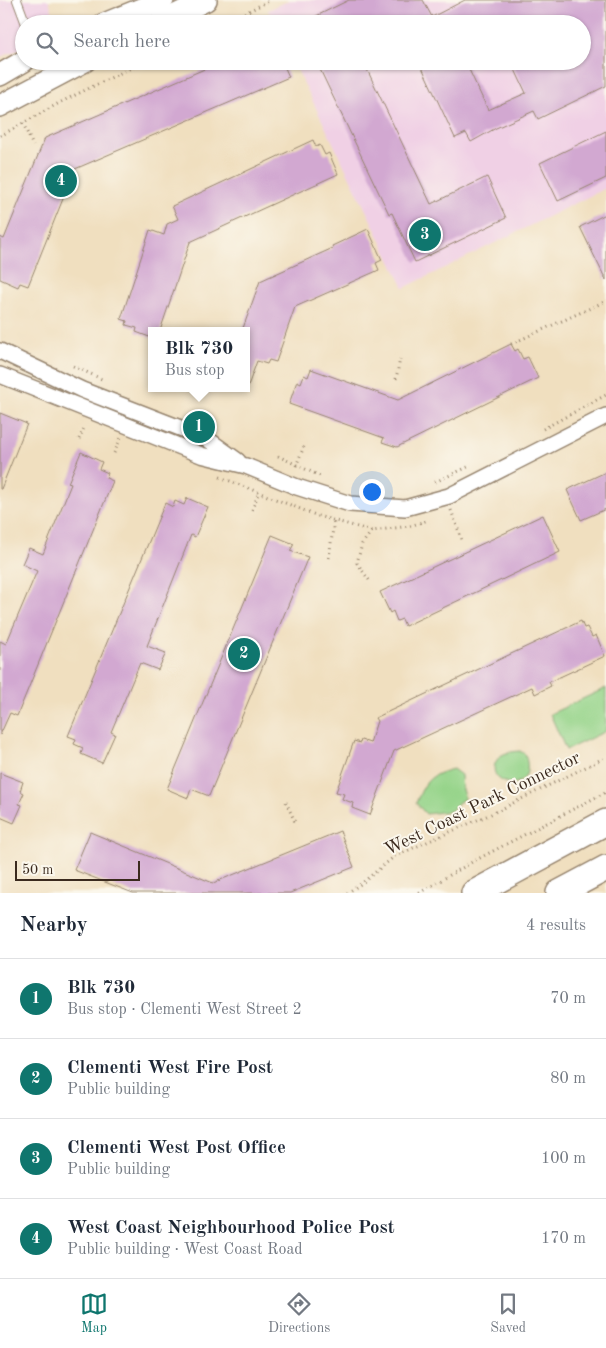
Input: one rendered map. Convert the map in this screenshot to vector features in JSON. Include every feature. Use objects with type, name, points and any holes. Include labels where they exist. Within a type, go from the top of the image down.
[{"type":"highway","points":[[474,893],[606,822]]},
{"type":"highway","points":[[558,893],[606,868]]},
{"type":"main road","points":[[135,15],[170,5],[206,0]]},
{"type":"main road","points":[[0,75],[15,66]]},
{"type":"main road","points":[[0,106],[68,70]]},
{"type":"street","points":[[0,351],[82,390],[206,438],[246,466],[266,475],[297,488],[350,504],[405,508],[448,496],[606,416]]},
{"type":"street","points":[[0,375],[200,455],[246,466]]},
{"type":"lane","points":[[17,0],[23,15]]},
{"type":"path","points":[[240,15],[271,0]]},
{"type":"path","points":[[0,136],[61,102],[127,70]]},
{"type":"path","points":[[23,123],[33,146]]},
{"type":"path","points":[[511,344],[606,301]]},
{"type":"path","points":[[396,379],[400,359]]},
{"type":"path","points":[[67,364],[110,382]]},
{"type":"path","points":[[538,431],[606,394]]},
{"type":"path","points":[[79,439],[86,423]]},
{"type":"path","points":[[114,453],[121,438]]},
{"type":"path","points":[[296,465],[306,444]]},
{"type":"path","points":[[278,456],[323,478]]},
{"type":"path","points":[[432,483],[477,462]]},
{"type":"path","points":[[252,510],[266,475]]},
{"type":"path","points":[[451,510],[462,540]]},
{"type":"path","points":[[328,558],[334,521]]},
{"type":"path","points":[[369,580],[357,563],[362,544],[372,531]]},
{"type":"path","name":"West Coast Park Connector","points":[[347,893],[395,856],[491,814],[606,757]]},
{"type":"path","points":[[418,893],[474,861],[606,792]]},
{"type":"path","points":[[286,802],[296,822]]},
{"type":"shaded area","points":[[0,0],[49,0],[53,15],[15,15],[15,51],[0,57]]},
{"type":"shaded area","points":[[290,0],[606,0],[606,188],[404,288],[297,70],[591,70],[591,15],[270,15],[268,10]]},
{"type":"green space","points":[[606,688],[606,731],[566,750],[550,714]]},
{"type":"green space","points":[[520,751],[525,754],[527,767],[525,777],[520,782],[512,783],[498,778],[495,772],[495,764],[499,757]]},
{"type":"green space","points":[[453,769],[461,775],[462,790],[465,798],[451,811],[426,814],[416,803],[425,784],[438,774]]},
{"type":"building","points":[[349,0],[423,0],[431,15],[318,15]]},
{"type":"building","points":[[465,0],[606,0],[606,86],[538,119],[534,111],[496,128],[471,142],[466,133],[455,138],[423,70],[469,70],[488,110],[526,93],[515,70],[591,70],[591,15],[436,15]]},
{"type":"building","points":[[202,70],[286,70],[289,77],[75,169],[28,286],[20,283],[18,287],[0,279],[0,237],[4,239],[45,138]]},
{"type":"building","points":[[320,70],[367,70],[431,204],[487,177],[506,218],[415,262],[392,213],[389,214]]},
{"type":"building","points":[[606,131],[606,178],[558,201],[540,163]]},
{"type":"building","points":[[313,140],[316,147],[320,145],[325,155],[329,153],[338,174],[190,242],[161,327],[148,327],[148,336],[136,332],[137,328],[126,325],[127,321],[121,319],[150,230],[164,235],[167,224],[178,219],[172,206]]},
{"type":"building","points":[[606,214],[606,280],[580,227]]},
{"type":"building","points":[[368,229],[382,260],[376,263],[379,270],[295,307],[276,362],[269,360],[267,364],[257,361],[250,380],[250,327],[243,327],[260,281],[333,248],[332,246]]},
{"type":"building","points":[[511,344],[515,351],[518,349],[523,359],[528,357],[538,378],[397,447],[382,442],[384,438],[289,404],[297,381],[301,383],[304,375],[308,377],[311,369],[398,400]]},
{"type":"building","points":[[0,413],[27,424],[1,489],[0,489]]},
{"type":"building","points":[[81,452],[102,462],[99,469],[108,473],[106,478],[113,481],[17,716],[10,713],[0,735],[0,641],[6,644],[37,571],[22,564],[29,548],[43,554],[71,484],[68,483]]},
{"type":"building","points":[[606,472],[606,509],[581,520],[567,490]]},
{"type":"building","points":[[187,498],[208,507],[195,537],[191,535],[147,646],[166,653],[158,670],[140,663],[111,732],[115,734],[102,763],[81,754],[83,748],[74,744],[76,739],[68,736],[165,503],[173,507],[175,501],[184,505]]},
{"type":"building","points":[[543,515],[560,552],[405,626],[402,619],[397,621],[393,611],[390,613],[380,592]]},
{"type":"building","points":[[272,535],[294,544],[290,551],[308,557],[209,796],[191,789],[188,798],[167,789]]},
{"type":"building","points":[[581,621],[584,628],[587,627],[592,637],[596,635],[605,656],[549,682],[551,686],[535,694],[532,687],[394,751],[370,815],[352,808],[353,803],[342,799],[344,794],[336,792],[354,741],[360,743],[361,740],[370,743],[377,721],[375,718]]},
{"type":"building","points":[[0,773],[23,782],[20,791],[24,793],[19,804],[22,805],[14,823],[0,817]]},
{"type":"building","points":[[340,831],[354,867],[290,893],[133,893],[74,870],[90,832],[213,883]]},
{"type":"place","name":"West Coast Neighbourhood Police Post","points":[[61,181]]},
{"type":"place","name":"Clementi West Post Office","points":[[425,235]]},
{"type":"place","name":"Blk 730","points":[[199,427]]},
{"type":"place","name":"Clementi West Fire Post","points":[[244,654]]}]
